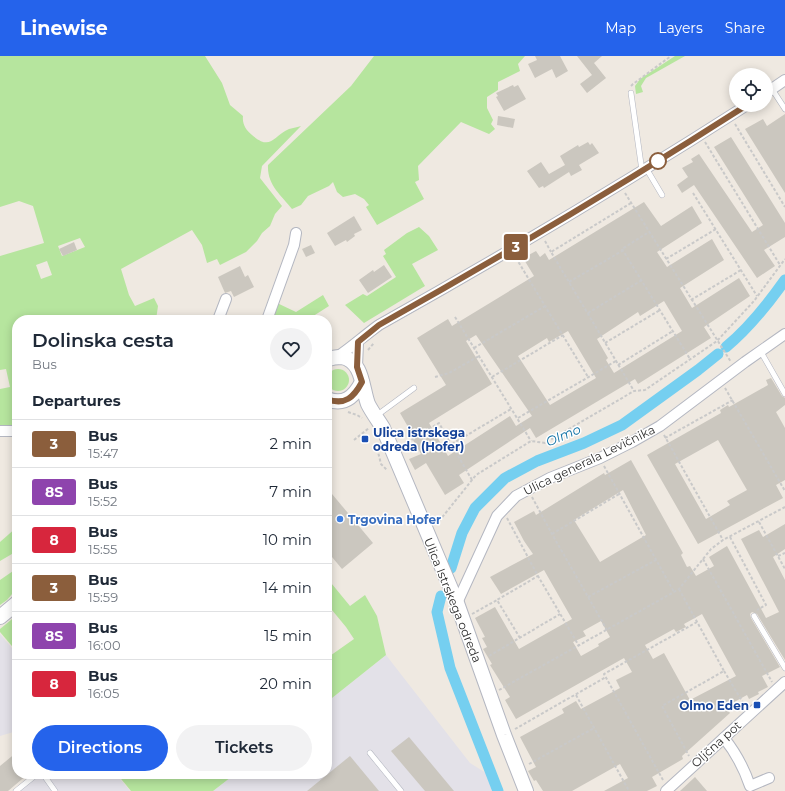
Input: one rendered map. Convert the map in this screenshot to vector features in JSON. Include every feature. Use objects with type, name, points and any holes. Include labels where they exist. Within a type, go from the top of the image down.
[{"type":"street","points":[[773,88],[785,80]]},
{"type":"street","points":[[332,359],[358,342],[379,325],[511,250],[644,170],[736,112]]},
{"type":"street","points":[[269,315],[294,245],[296,234]]},
{"type":"street","points":[[220,315],[226,299]]},
{"type":"street","name":"Ulica generala Levičnika","points":[[457,603],[497,516],[516,496],[550,478],[600,458],[660,426],[720,380],[762,352],[785,334]]},
{"type":"street","points":[[358,342],[357,367],[368,404],[375,416]]},
{"type":"street","points":[[332,359],[344,358],[351,361],[357,367]]},
{"type":"street","points":[[332,401],[341,402],[349,399],[354,395],[362,382]]},
{"type":"street","points":[[349,399],[375,416]]},
{"type":"street","name":"Ulica Istrskega odreda","points":[[375,416],[392,451],[457,603],[504,735],[526,791]]},
{"type":"street","points":[[0,431],[12,431]]},
{"type":"street","points":[[0,617],[12,607]]},
{"type":"street","name":"Oljčna pot","points":[[667,790],[785,682]]},
{"type":"street","points":[[724,738],[738,756],[750,786],[769,778]]},
{"type":"lane","points":[[631,93],[644,170],[662,195]]},
{"type":"lane","points":[[773,96],[785,109]]},
{"type":"lane","points":[[762,352],[785,394]]},
{"type":"lane","points":[[375,416],[414,388]]},
{"type":"lane","points":[[754,616],[785,668]]},
{"type":"lane","points":[[370,753],[401,791]]},
{"type":"lane","points":[[16,791],[31,779]]},
{"type":"lane","points":[[47,779],[55,791]]},
{"type":"path","points":[[631,93],[630,88],[633,84],[671,56]]},
{"type":"path","points":[[734,123],[785,207]]},
{"type":"path","points":[[705,142],[780,265]]},
{"type":"path","points":[[625,191],[691,300],[736,370]]},
{"type":"path","points":[[693,193],[757,296]]},
{"type":"path","points":[[551,252],[631,203]]},
{"type":"path","points":[[666,259],[716,229]]},
{"type":"path","points":[[569,282],[622,251],[622,249],[649,232]]},
{"type":"path","points":[[544,240],[634,391]]},
{"type":"path","points":[[622,249],[690,359]]},
{"type":"path","points":[[516,257],[588,377]]},
{"type":"path","points":[[428,535],[476,475],[531,441],[545,443],[634,391],[645,390],[717,341],[757,296],[785,259]]},
{"type":"path","points":[[691,300],[741,270]]},
{"type":"path","points":[[588,313],[642,280]]},
{"type":"path","points":[[474,348],[545,306]]},
{"type":"path","points":[[606,343],[660,310]]},
{"type":"path","points":[[455,317],[531,441]]},
{"type":"path","points":[[618,365],[673,331]]},
{"type":"path","points":[[492,377],[563,335]]},
{"type":"path","points":[[368,353],[369,348],[376,340]]},
{"type":"path","points":[[435,377],[449,373],[479,356]]},
{"type":"path","points":[[518,418],[616,361]]},
{"type":"path","points":[[720,380],[785,491]]},
{"type":"path","points":[[665,438],[733,400]]},
{"type":"path","points":[[452,444],[511,409]]},
{"type":"path","points":[[354,440],[375,416]]},
{"type":"path","points":[[392,451],[439,423],[472,480]]},
{"type":"path","points":[[660,426],[665,438],[723,540]]},
{"type":"path","points":[[600,458],[674,592]]},
{"type":"path","points":[[528,490],[607,630]]},
{"type":"path","points":[[552,534],[619,494]]},
{"type":"path","points":[[490,695],[679,589],[711,549],[723,540],[785,507]]},
{"type":"path","points":[[503,510],[538,576],[579,646]]},
{"type":"path","points":[[759,522],[785,569]]},
{"type":"path","points":[[730,537],[766,605],[753,612],[754,616]]},
{"type":"path","points":[[778,556],[785,553]]},
{"type":"path","points":[[703,559],[777,690]]},
{"type":"path","points":[[588,597],[656,560]]},
{"type":"path","points":[[463,619],[538,576]]},
{"type":"path","points":[[679,589],[750,714]]},
{"type":"path","points":[[498,600],[520,638]]},
{"type":"path","points":[[478,662],[560,614]]},
{"type":"path","points":[[667,790],[604,674],[697,622]]},
{"type":"path","points":[[695,764],[687,753],[662,706],[724,670]]},
{"type":"path","points":[[504,735],[606,677]]},
{"type":"path","points":[[576,695],[629,791]]},
{"type":"path","points":[[518,770],[594,728]]},
{"type":"shaded area","points":[[0,634],[12,648],[12,732],[0,736]]},
{"type":"shaded area","points":[[386,655],[470,763],[486,773],[494,791],[213,791],[229,779],[332,779],[332,698]]},
{"type":"shaded area","points":[[27,779],[120,779],[130,791],[12,791]]},
{"type":"green space","points":[[0,56],[205,56],[222,83],[230,105],[243,116],[243,122],[246,129],[258,140],[268,142],[289,129],[301,126],[262,166],[260,178],[282,206],[275,214],[270,226],[246,252],[220,265],[217,259],[207,263],[202,245],[192,230],[121,269],[129,295],[135,306],[154,298],[158,306],[157,315],[12,315],[12,428],[0,429],[0,389],[10,387],[6,369],[0,370],[0,256],[44,243],[33,206],[19,201],[0,207]],"holes":[[[80,238],[85,247],[62,256],[58,246]],[[47,261],[52,275],[41,279],[36,265]]]},
{"type":"green space","points":[[374,56],[525,56],[518,64],[520,71],[498,82],[498,90],[487,97],[487,108],[493,120],[491,124],[495,129],[489,134],[461,122],[418,166],[419,180],[415,182],[424,199],[377,225],[366,207],[369,205],[364,199],[355,194],[343,197],[337,192],[333,182],[329,186],[308,196],[301,205],[292,209],[272,184],[268,172],[268,165],[351,86]]},
{"type":"green space","points":[[675,56],[685,56],[646,78],[641,86],[643,92],[636,94],[635,86],[640,79]]},
{"type":"green space","points":[[419,227],[429,236],[438,250],[412,264],[425,286],[364,323],[345,305],[363,294],[367,296],[396,277],[383,256],[386,254],[384,250],[407,233]]},
{"type":"green space","points":[[323,295],[329,306],[315,315],[272,315],[277,303],[296,312]]},
{"type":"green space","points":[[342,369],[349,376],[349,384],[346,388],[342,391],[332,390],[332,370]]},
{"type":"green space","points":[[12,531],[12,554],[0,561],[0,542]]},
{"type":"green space","points":[[12,572],[12,594],[0,605],[0,580]]},
{"type":"green space","points":[[332,584],[350,606],[365,595],[377,616],[386,655],[332,698],[332,654],[354,639],[332,610]]},
{"type":"green space","points":[[12,619],[12,646],[0,632],[0,629]]},
{"type":"green space","points":[[121,779],[229,779],[213,791],[131,791]]},
{"type":"building","points":[[535,56],[560,56],[568,71],[556,78],[552,69],[535,78],[528,64],[537,60]]},
{"type":"building","points":[[577,56],[602,56],[594,63],[606,78],[587,93],[580,84],[592,75]]},
{"type":"building","points":[[513,85],[514,87],[518,85],[526,99],[504,111],[496,97],[498,96],[496,93]]},
{"type":"building","points":[[785,114],[785,193],[745,129],[763,119],[767,126]]},
{"type":"building","points":[[498,116],[515,119],[513,128],[497,125]]},
{"type":"building","points":[[731,137],[785,223],[785,237],[764,250],[775,266],[757,278],[694,185],[682,193],[677,185],[688,177],[682,168],[693,162],[691,159],[699,154],[752,232],[763,225],[714,147]]},
{"type":"building","points":[[588,142],[590,145],[592,143],[599,153],[579,165],[582,170],[571,176],[569,172],[544,188],[543,186],[539,188],[527,171],[541,162],[549,174],[565,165],[560,156],[578,145],[579,147]]},
{"type":"building","points":[[644,202],[661,226],[692,206],[702,223],[657,252],[667,267],[712,239],[724,260],[680,288],[692,308],[739,278],[750,296],[704,327],[711,338],[638,384],[635,379],[536,438],[530,428],[459,475],[464,483],[445,495],[426,463],[415,470],[409,459],[421,454],[413,440],[415,439],[400,413],[446,385],[417,338],[448,319],[452,326],[534,276],[523,258],[536,251],[540,257],[545,253],[549,260]],"holes":[[[664,301],[682,331],[614,373],[606,360],[608,358],[597,339],[638,312],[640,316]],[[568,331],[596,378],[550,405],[518,356],[547,338],[549,342]],[[476,335],[532,416],[516,426],[510,416],[448,456],[429,423],[492,384],[466,341]]]},
{"type":"building","points":[[354,216],[362,230],[354,234],[355,236],[347,242],[346,240],[335,246],[327,233]]},
{"type":"building","points":[[74,242],[77,250],[63,256],[59,249]]},
{"type":"building","points":[[311,245],[315,253],[306,257],[302,249]]},
{"type":"building","points":[[384,265],[392,277],[368,293],[359,280],[373,270],[374,272]]},
{"type":"building","points":[[240,266],[245,277],[248,275],[254,287],[234,297],[231,291],[225,293],[218,277]]},
{"type":"building","points":[[771,378],[782,396],[785,398],[785,405],[776,412],[785,428],[785,480],[776,485],[783,498],[698,544],[647,455],[721,413],[720,410],[728,405],[729,407],[768,385],[766,380]],"holes":[[[718,440],[747,490],[727,501],[730,505],[706,519],[675,464]]]},
{"type":"building","points":[[631,460],[683,553],[681,555],[687,567],[690,566],[696,576],[714,566],[709,557],[727,546],[766,618],[779,612],[741,539],[759,530],[763,537],[785,524],[785,549],[773,557],[785,580],[785,660],[757,614],[752,612],[750,614],[751,618],[780,667],[762,676],[768,687],[749,699],[747,695],[725,707],[730,713],[682,756],[683,759],[652,777],[657,786],[647,791],[604,791],[628,778],[620,764],[572,791],[543,791],[528,771],[536,767],[520,737],[564,713],[562,709],[576,701],[581,709],[620,688],[616,680],[632,672],[624,658],[516,719],[505,700],[510,697],[490,665],[492,664],[483,649],[487,647],[482,638],[485,637],[475,618],[495,607],[519,649],[572,619],[544,570],[501,594],[490,577],[533,554],[514,522],[534,511],[536,515],[604,473],[605,475]],"holes":[[[623,490],[646,535],[600,562],[574,520]],[[702,614],[736,676],[690,700],[664,653],[653,659],[645,645],[674,629],[676,632],[686,627],[684,624]],[[601,621],[610,637],[598,644],[599,646],[581,656],[573,642],[586,636],[583,631]]]},
{"type":"building","name":"Trgovina Hofer","points":[[332,494],[373,543],[342,569],[332,557]]},
{"type":"building","points":[[409,737],[454,791],[425,791],[391,751]]},
{"type":"building","points":[[12,756],[12,779],[22,779],[8,791],[0,791],[0,766]]},
{"type":"building","points":[[350,756],[379,791],[307,791],[322,779],[332,779],[332,771]]},
{"type":"building","points":[[695,777],[707,791],[680,791]]},
{"type":"waterway","points":[[726,347],[743,332],[758,315],[785,280]]},
{"type":"waterway","name":"Olmo","points":[[451,568],[462,533],[475,508],[505,478],[537,461],[584,443],[622,425],[718,354]]},
{"type":"waterway","points":[[441,596],[437,612],[450,668],[498,791]]},
{"type":"bus line","name":"3","points":[[332,401],[341,402],[349,399],[358,389],[362,382],[357,367],[358,342],[379,325],[539,233],[736,112]]},
{"type":"place","name":"Ulica istrskega odreda (Hofer)","points":[[365,439]]},
{"type":"place","name":"Trgovina Hofer","points":[[340,519]]},
{"type":"place","name":"Olmo Eden","points":[[757,705]]}]
